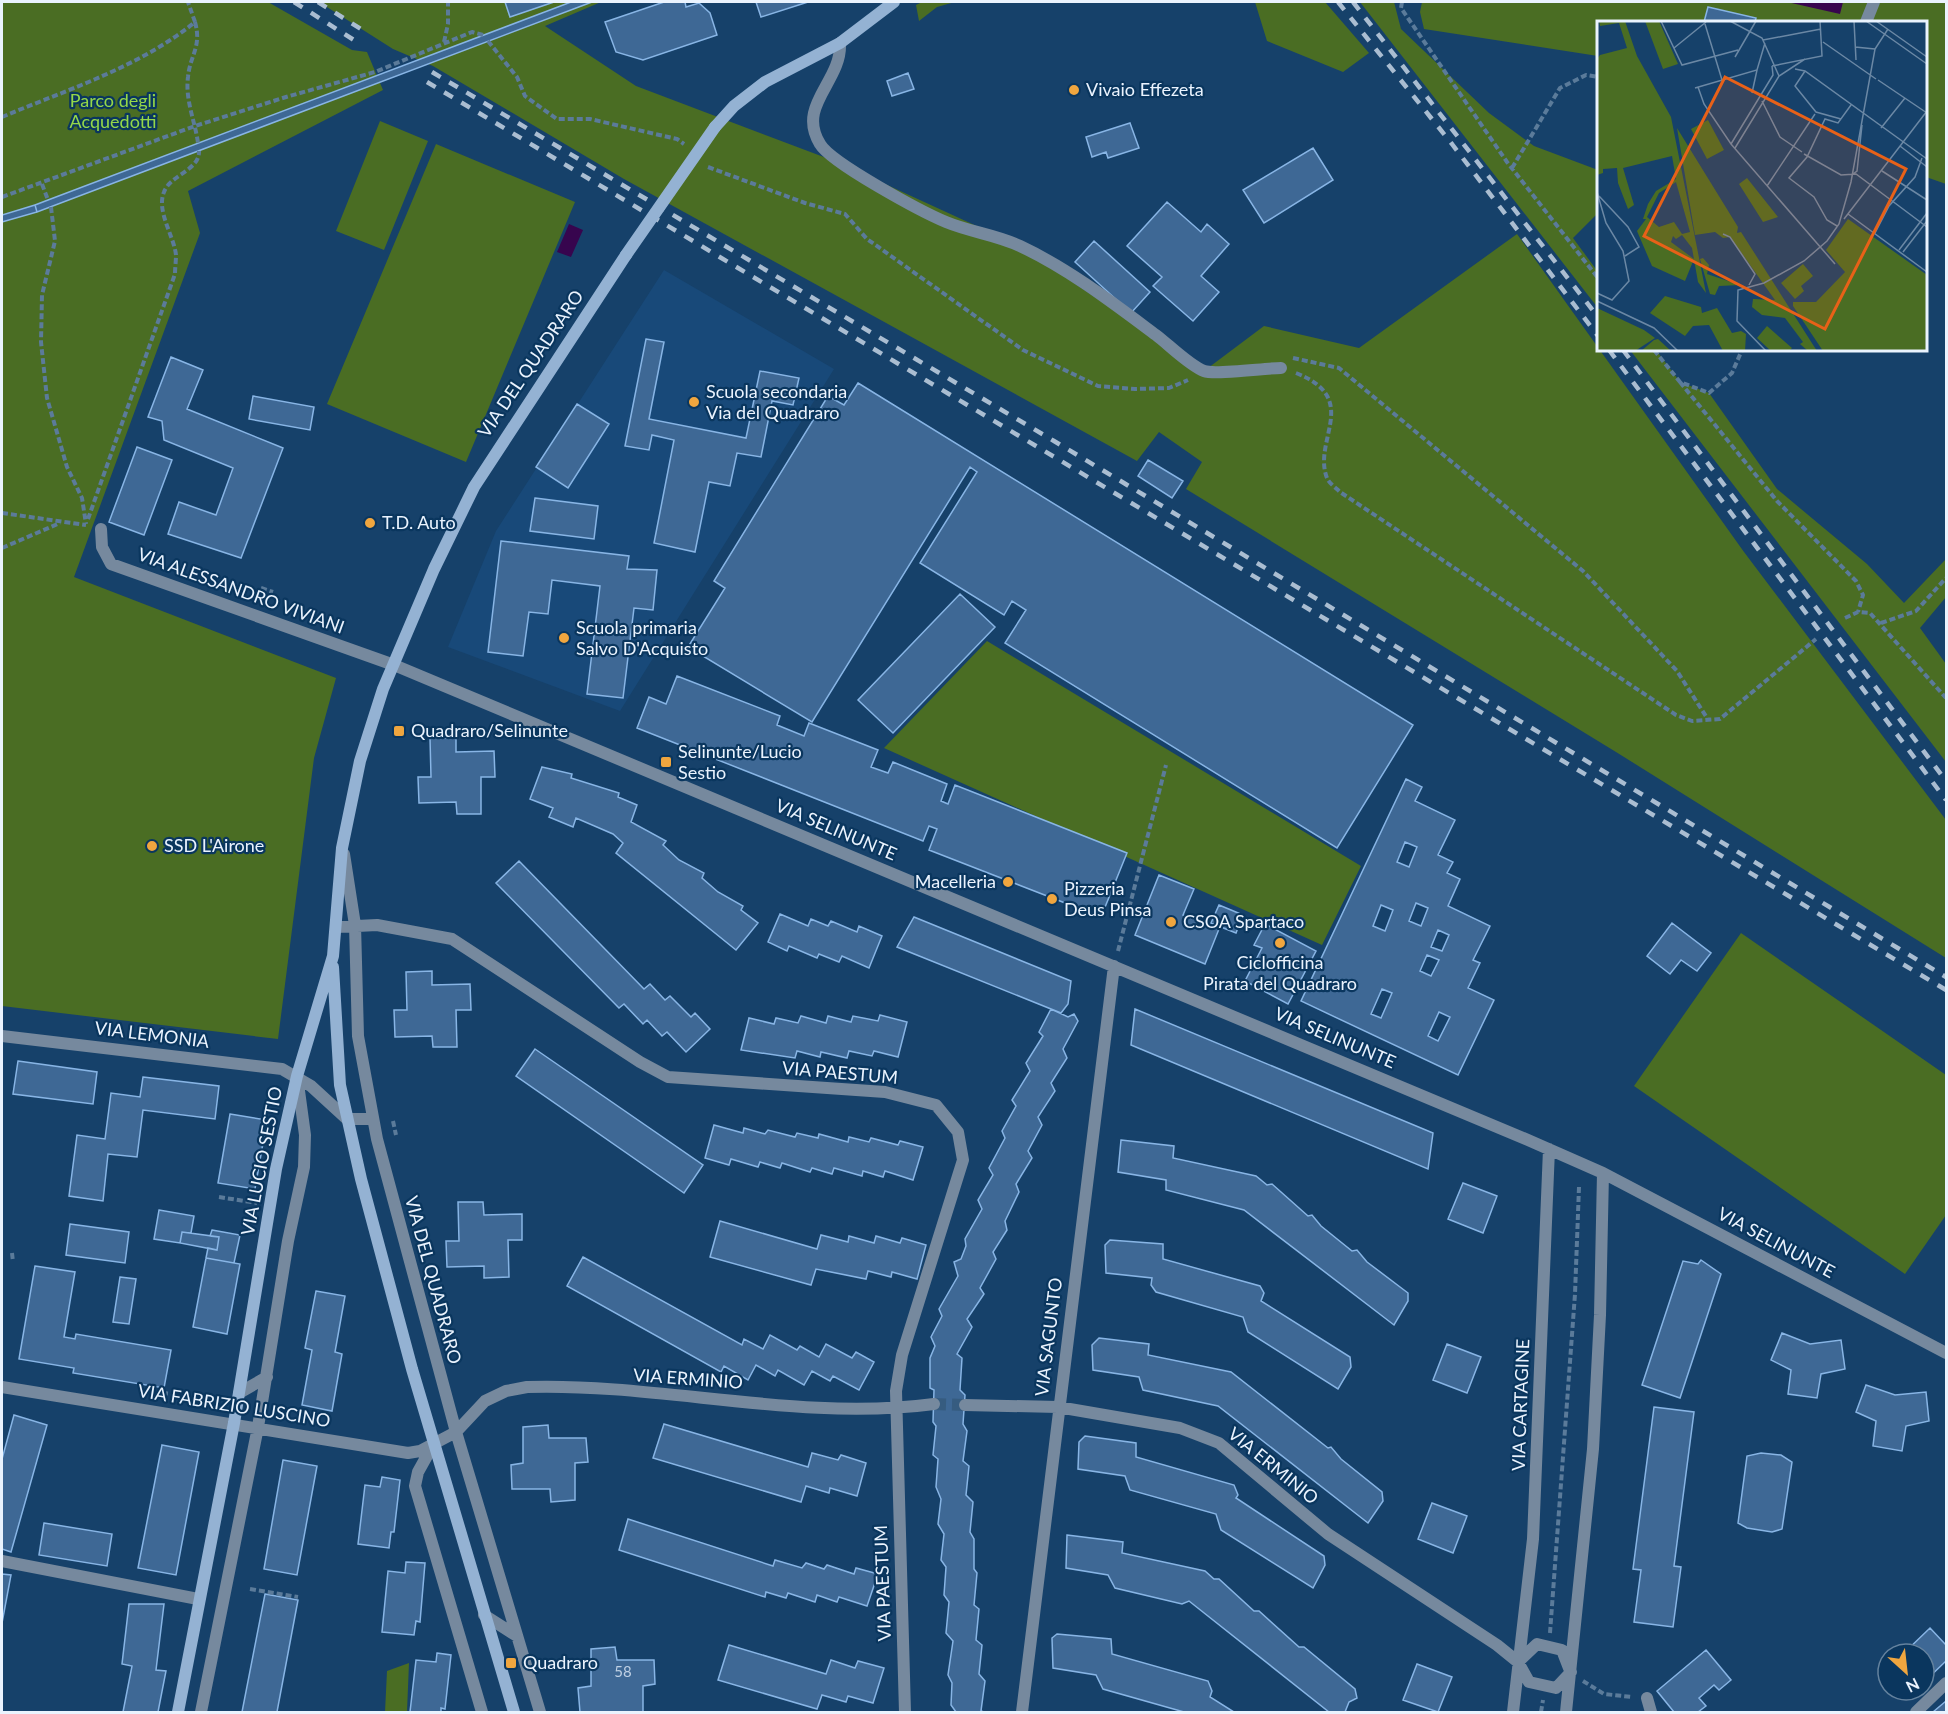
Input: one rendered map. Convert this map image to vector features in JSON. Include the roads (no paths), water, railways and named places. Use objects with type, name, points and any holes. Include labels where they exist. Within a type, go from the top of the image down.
[{"type":"main road","name":"VIA DEL QUADRARO","points":[[297,1076],[333,956],[342,848],[360,761],[394,665],[438,561],[474,487],[626,255],[715,127],[734,106],[765,82],[840,43],[894,2]]},
{"type":"main road","name":"VIA DEL QUADRARO","points":[[333,956],[336,1042],[347,1119],[366,1201],[434,1443],[514,1713]]},
{"type":"main road","name":"VIA LUCIO SESTIO","points":[[178,1713],[198,1599],[234,1423],[276,1169],[297,1076]]},
{"type":"street","points":[[1866,21],[1874,2]]},
{"type":"street","points":[[840,43],[841,58],[838,67],[817,98],[813,121],[818,142],[831,157],[944,221],[1018,245],[1053,264],[1093,289],[1204,371],[1281,368]]},
{"type":"street","name":"VIA ALESSANDRO VIVIANI","points":[[101,529],[102,547],[111,564],[394,665]]},
{"type":"street","name":"VIA SELINUNTE","points":[[394,665],[1549,1149],[1603,1173],[1947,1353]]},
{"type":"street","name":"VIA DEL QUADRARO","points":[[342,848],[355,925],[358,1036],[372,1119],[456,1432],[540,1713]]},
{"type":"street","name":"VIA PAESTUM","points":[[337,927],[377,925],[438,935],[458,942],[640,1062],[668,1077],[885,1092],[936,1105],[958,1132],[963,1160],[902,1355],[895,1409],[905,1713]]},
{"type":"street","name":"VIA SAGUNTO","points":[[1022,1713],[1114,966]]},
{"type":"street","name":"VIA LEMONIA","points":[[2,1036],[282,1069],[297,1076]]},
{"type":"street","points":[[297,1076],[347,1119],[372,1119]]},
{"type":"street","name":"VIA LUCIO SESTIO","points":[[201,1713],[258,1427],[305,1155],[297,1076]]},
{"type":"street","name":"VIA CARTAGINE","points":[[1513,1713],[1533,1539],[1549,1149]]},
{"type":"street","points":[[1566,1713],[1593,1449],[1600,1315],[1603,1173]]},
{"type":"street","points":[[238,1393],[267,1377]]},
{"type":"street","name":"VIA FABRIZIO LUSCINO","points":[[2,1387],[408,1453],[420,1451],[456,1432]]},
{"type":"street","name":"VIA ERMINIO","points":[[456,1432],[478,1405],[506,1391],[527,1387],[895,1409],[934,1404]]},
{"type":"street","name":"VIA ERMINIO","points":[[965,1405],[1058,1407],[1180,1428],[1219,1443],[1328,1534],[1497,1645],[1518,1662]]},
{"type":"street","points":[[434,1443],[418,1472],[416,1486],[482,1713]]},
{"type":"street","points":[[2,1561],[198,1599]]},
{"type":"street","points":[[484,1615],[517,1636]]},
{"type":"street","points":[[1537,1644],[1563,1650],[1570,1672],[1556,1688],[1529,1682],[1518,1662],[1537,1644]]},
{"type":"street","points":[[1916,1713],[1947,1683]]},
{"type":"street","points":[[1647,1698],[1651,1713]]},
{"type":"street","points":[[528,1713],[536,1699]]},
{"type":"tunnel","points":[[934,1404],[965,1405]]},
{"type":"railway","points":[[294,2],[357,42]]},
{"type":"railway","points":[[318,2],[364,31]]},
{"type":"railway","points":[[1338,2],[1452,144],[1597,335]]},
{"type":"railway","points":[[1353,2],[1597,316]]},
{"type":"railway","points":[[432,72],[1054,441],[1946,977]]},
{"type":"railway","points":[[427,82],[1946,990]]},
{"type":"railway","points":[[1610,351],[1946,800]]},
{"type":"railway","points":[[1624,351],[1946,781]]},
{"type":"place","name":"Vivaio Effezeta","points":[[1074,90]]},
{"type":"place","name":"Scuola secondaria Via del Quadraro","points":[[694,402]]},
{"type":"place","name":"T.D. Auto","points":[[370,523]]},
{"type":"place","name":"Scuola primaria Salvo D'Acquisto","points":[[564,638]]},
{"type":"place","name":"Quadraro/Selinunte","points":[[399,731]]},
{"type":"place","name":"Selinunte/Lucio Sestio","points":[[666,762]]},
{"type":"place","name":"SSD L'Airone","points":[[152,846]]},
{"type":"place","name":"Macelleria","points":[[1008,882]]},
{"type":"place","name":"Pizzeria Deus Pinsa","points":[[1052,899]]},
{"type":"place","name":"CSOA Spartaco","points":[[1171,922]]},
{"type":"place","name":"Ciclofficina Pirata del Quadraro","points":[[1280,943]]},
{"type":"place","name":"Quadraro","points":[[511,1663]]},
{"type":"park label","name":"Parco degli Acquedotti","points":[[113,111]]}]
